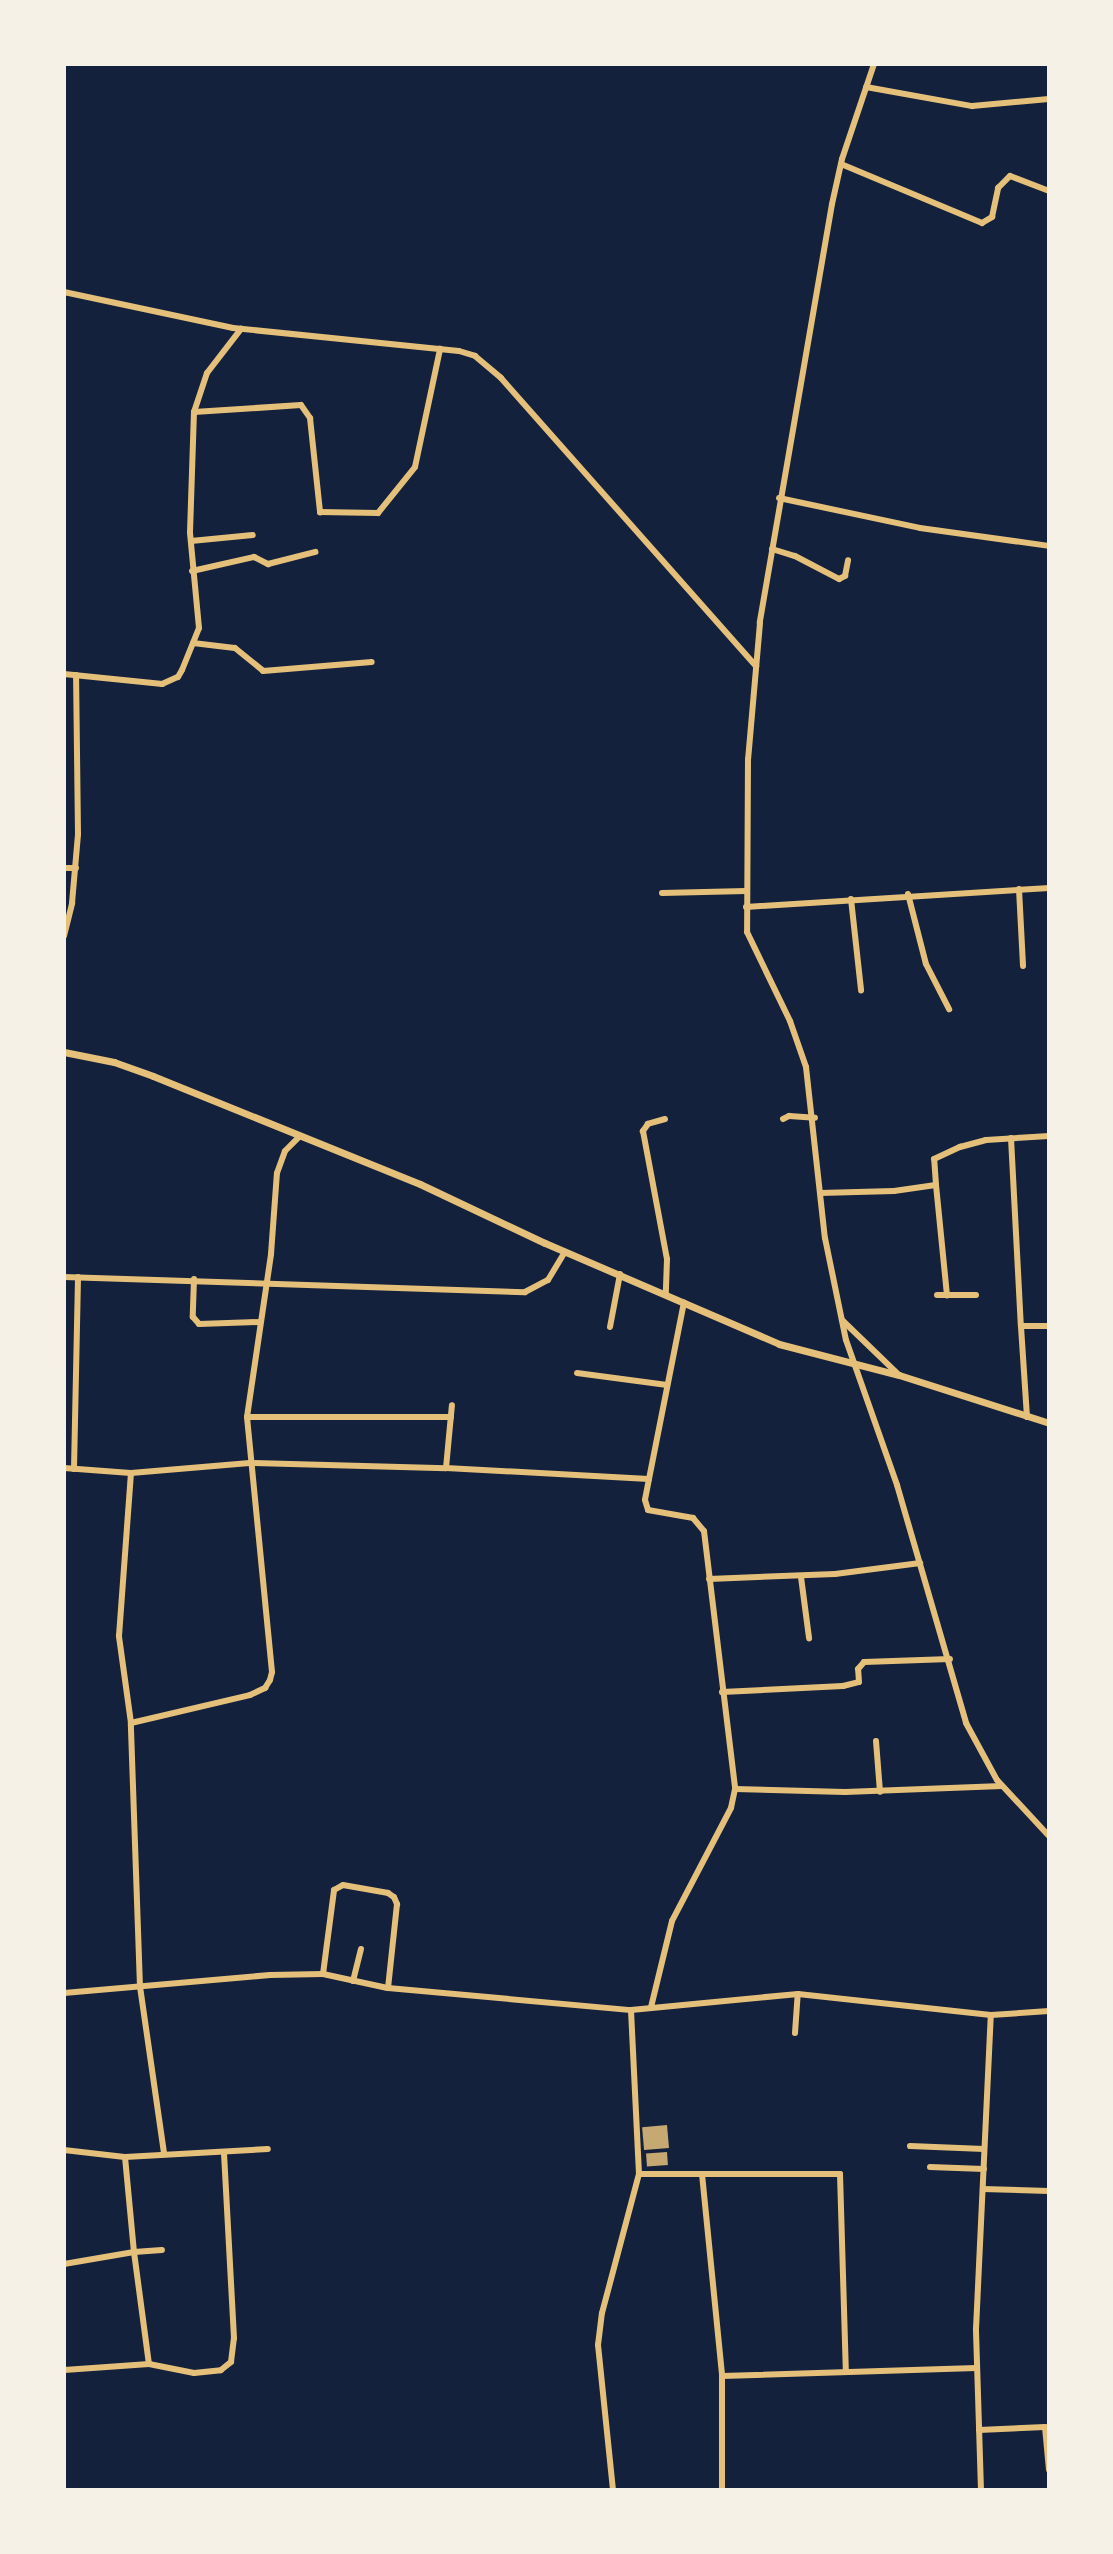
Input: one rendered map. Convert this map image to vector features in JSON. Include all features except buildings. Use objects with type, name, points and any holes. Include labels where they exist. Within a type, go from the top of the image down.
[{"type":"street","points":[[874,64],[841,164],[779,498],[756,666],[748,759],[747,932],[799,1041],[815,1118],[825,1238],[842,1320],[854,1365],[897,1485],[971,1737],[1002,1786],[1049,1836]]},
{"type":"street","points":[[866,87],[972,106],[1049,99]]},
{"type":"street","points":[[841,164],[982,223],[992,217],[998,188],[1010,176],[1049,191]]},
{"type":"street","points":[[64,292],[241,329],[471,354],[501,378],[756,666]]},
{"type":"street","points":[[64,674],[162,684],[178,677],[193,643],[199,619],[191,541],[194,412],[207,373],[241,329]]},
{"type":"street","points":[[194,412],[301,405],[310,418],[320,512],[378,513],[415,467],[440,349]]},
{"type":"street","points":[[779,498],[920,528],[1049,546]]},
{"type":"street","points":[[191,541],[253,535]]},
{"type":"street","points":[[772,549],[795,556],[839,579],[845,576],[848,560]]},
{"type":"street","points":[[192,571],[254,557],[265,565],[315,552]]},
{"type":"street","points":[[193,643],[235,648],[263,671],[372,662]]},
{"type":"street","points":[[64,936],[76,868],[76,675]]},
{"type":"street","points":[[64,868],[76,868]]},
{"type":"street","points":[[746,907],[908,894],[1049,888]]},
{"type":"street","points":[[1019,889],[1023,966]]},
{"type":"street","points":[[662,893],[746,891]]},
{"type":"street","points":[[908,894],[926,964],[949,1009]]},
{"type":"street","points":[[851,899],[861,990]]},
{"type":"street","points":[[64,1052],[114,1062],[420,1184],[565,1252],[779,1344],[899,1375],[1049,1423]]},
{"type":"street","points":[[783,1119],[789,1116],[815,1118]]},
{"type":"street","points":[[665,1119],[648,1124],[643,1131],[667,1259],[666,1294]]},
{"type":"street","points":[[131,1723],[250,1695],[265,1688],[270,1680],[272,1672],[247,1417],[277,1173],[296,1135]]},
{"type":"street","points":[[947,1295],[936,1158],[986,1140],[1049,1136]]},
{"type":"street","points":[[1011,1138],[1027,1417]]},
{"type":"street","points":[[820,1193],[894,1191],[936,1185]]},
{"type":"street","points":[[64,1277],[266,1281],[525,1292],[548,1280],[565,1252]]},
{"type":"street","points":[[610,1327],[620,1274]]},
{"type":"street","points":[[74,1469],[78,1277]]},
{"type":"street","points":[[194,1279],[193,1317],[197,1322],[260,1322]]},
{"type":"street","points":[[937,1295],[976,1295]]},
{"type":"street","points":[[651,2007],[672,1921],[731,1808],[735,1789],[701,1525],[693,1518],[648,1510],[645,1500],[684,1302]]},
{"type":"street","points":[[842,1320],[899,1375]]},
{"type":"street","points":[[1021,1326],[1049,1326]]},
{"type":"street","points":[[577,1373],[667,1385]]},
{"type":"street","points":[[446,1468],[452,1405]]},
{"type":"street","points":[[247,1417],[451,1417]]},
{"type":"street","points":[[64,1468],[131,1473],[250,1463],[446,1468],[649,1479]]},
{"type":"street","points":[[131,1473],[119,1636],[131,1723],[140,1987],[164,2153]]},
{"type":"street","points":[[709,1579],[801,1577],[920,1563]]},
{"type":"street","points":[[801,1577],[809,1638]]},
{"type":"street","points":[[722,1692],[843,1686],[859,1682],[858,1669],[864,1662],[950,1659]]},
{"type":"street","points":[[876,1741],[880,1792]]},
{"type":"street","points":[[735,1789],[880,1792],[1002,1786]]},
{"type":"street","points":[[323,1974],[334,1890],[343,1885],[388,1893],[397,1904],[388,1988]]},
{"type":"street","points":[[353,1981],[361,1949]]},
{"type":"street","points":[[64,1993],[270,1975],[323,1974],[388,1988],[631,2010],[798,1994],[991,2015],[1049,2011]]},
{"type":"street","points":[[795,2033],[798,1994]]},
{"type":"street","points":[[613,2490],[598,2345],[602,2313],[639,2174],[631,2010]]},
{"type":"street","points":[[981,2490],[976,2368],[991,2015]]},
{"type":"street","points":[[910,2146],[984,2149]]},
{"type":"street","points":[[64,2150],[125,2157],[268,2149]]},
{"type":"street","points":[[64,2370],[149,2364],[194,2373],[221,2370],[231,2362],[234,2338],[224,2152]]},
{"type":"street","points":[[125,2157],[149,2364]]},
{"type":"street","points":[[930,2167],[984,2169]]},
{"type":"street","points":[[639,2174],[840,2174],[846,2371]]},
{"type":"street","points":[[702,2174],[722,2376],[722,2490]]},
{"type":"street","points":[[983,2189],[1049,2191]]},
{"type":"street","points":[[64,2264],[162,2250]]},
{"type":"street","points":[[722,2376],[976,2368]]},
{"type":"street","points":[[979,2430],[1045,2427],[1049,2470]]}]
